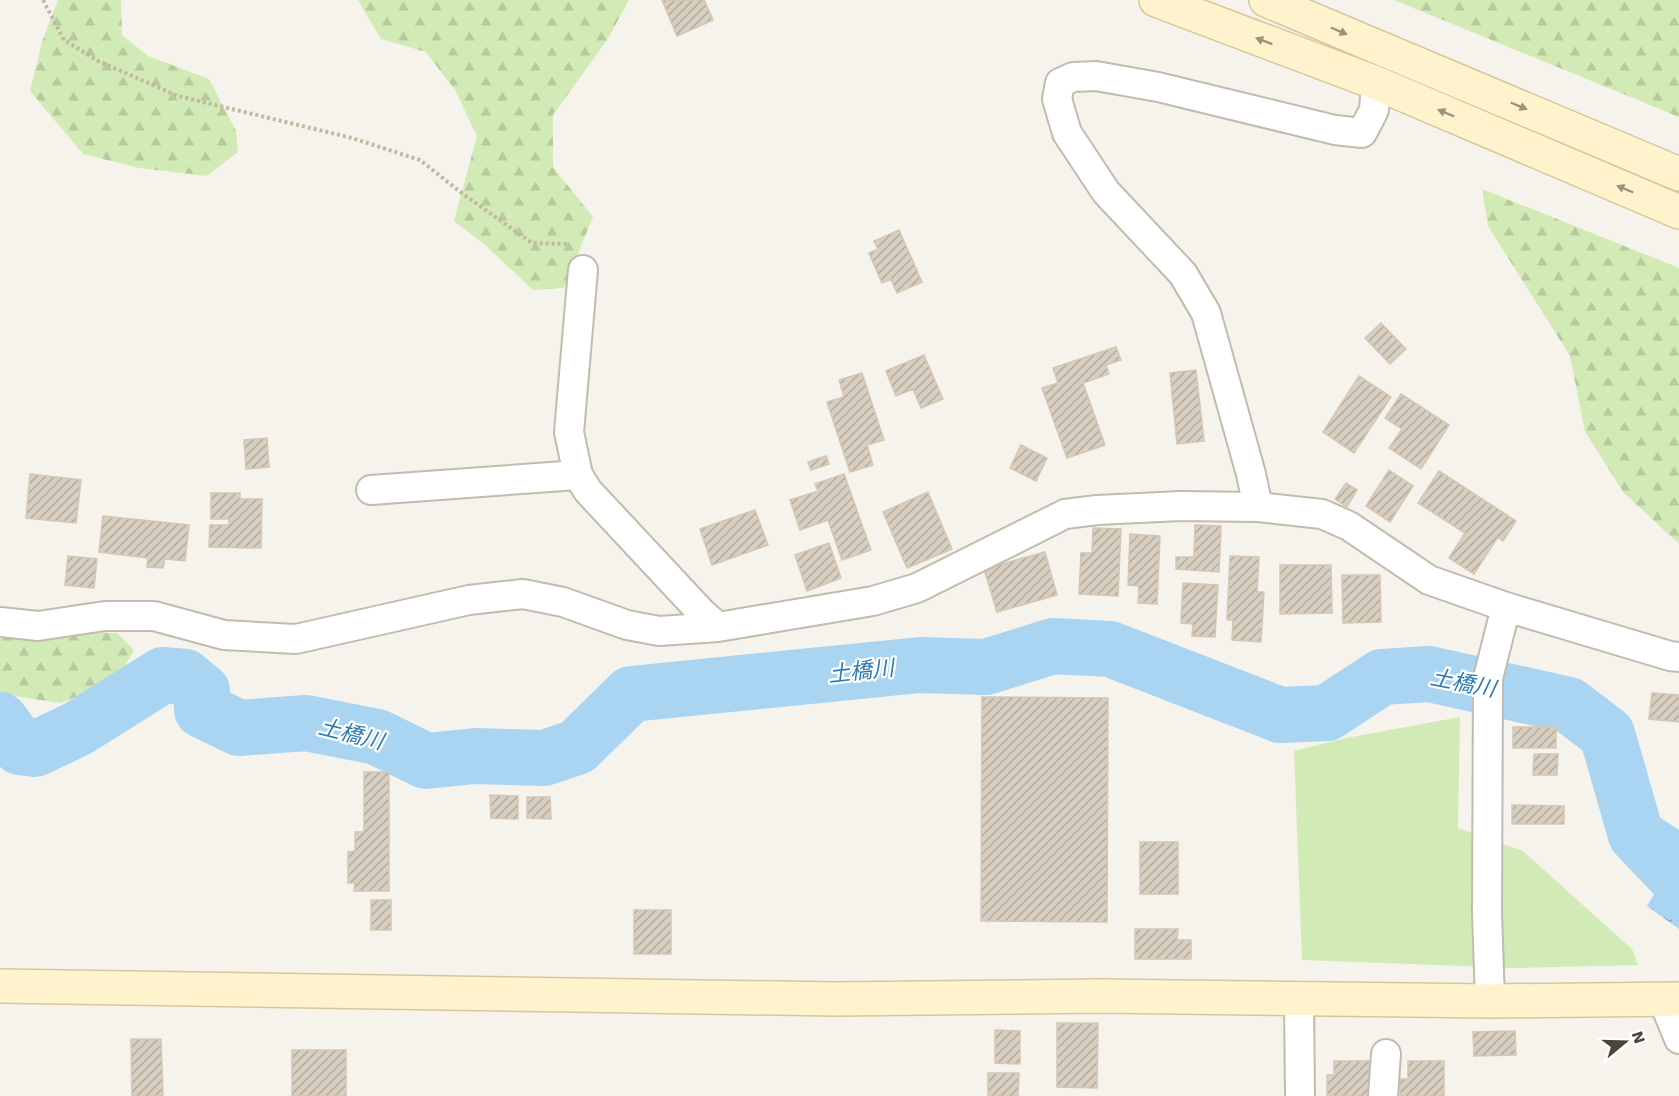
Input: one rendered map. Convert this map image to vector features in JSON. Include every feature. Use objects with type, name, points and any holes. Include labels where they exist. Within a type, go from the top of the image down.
[{"type":"street","points":[[1156,0],[1376,83],[1679,212]]},
{"type":"street","points":[[1266,0],[1679,174]]},
{"type":"street","points":[[1258,507],[1206,313],[1183,274],[1106,192],[1067,133],[1057,99],[1060,83],[1073,77],[1096,76],[1158,87],[1335,129],[1362,133],[1374,110],[1376,83]]},
{"type":"street","points":[[583,270],[569,432],[578,475],[588,491],[702,613],[718,627]]},
{"type":"street","points":[[371,490],[578,475]]},
{"type":"street","points":[[0,622],[39,626],[105,616],[154,615],[224,635],[296,639],[469,600],[523,594],[563,602],[627,625],[659,632],[718,627],[873,601],[917,588],[1065,514],[1181,506],[1258,507],[1322,513],[1349,526],[1429,580],[1506,607],[1679,657]]},
{"type":"street","points":[[1490,1001],[1487,914],[1488,678],[1506,607]]},
{"type":"street","points":[[0,987],[836,999],[1101,996],[1490,1001],[1671,999],[1679,1039]]},
{"type":"street","points":[[1299,999],[1300,1096]]},
{"type":"street","points":[[1383,1096],[1386,1054]]},
{"type":"path","points":[[43,0],[64,40],[98,61],[178,96],[352,138],[420,159],[463,194],[532,243],[566,244],[577,252],[583,270]]},
{"type":"green space","points":[[58,0],[121,0],[122,35],[148,56],[209,79],[236,131],[238,152],[207,176],[139,168],[83,154],[30,91],[42,42]]},
{"type":"green space","points":[[358,0],[629,0],[607,40],[553,115],[553,167],[593,217],[564,288],[533,290],[485,245],[454,221],[477,136],[455,90],[426,52],[381,39]]},
{"type":"green space","points":[[1394,0],[1679,0],[1679,117]]},
{"type":"green space","points":[[1482,189],[1679,268],[1679,544],[1624,493],[1585,432],[1570,356],[1488,226]]},
{"type":"green space","points":[[117,633],[134,650],[117,681],[60,703],[0,696],[0,635]]},
{"type":"green space","points":[[1460,717],[1458,828],[1523,851],[1632,949],[1638,965],[1517,968],[1302,960],[1294,751],[1341,739]]},
{"type":"water","points":[[1641,805],[1679,830],[1679,929],[1647,906],[1664,878],[1623,841],[1623,815],[1629,807]]},
{"type":"building","points":[[662,0],[704,0],[713,20],[677,36]]},
{"type":"building","points":[[899,230],[922,282],[897,293],[891,279],[882,283],[869,253],[878,249],[874,241]]},
{"type":"building","points":[[1381,323],[1406,349],[1390,364],[1365,338]]},
{"type":"building","points":[[1116,347],[1121,360],[1106,365],[1109,374],[1083,383],[1105,445],[1067,458],[1042,388],[1058,383],[1053,368]]},
{"type":"building","points":[[924,355],[943,399],[921,408],[913,389],[896,396],[886,371]]},
{"type":"building","points":[[1196,370],[1204,441],[1177,444],[1170,373]]},
{"type":"building","points":[[862,373],[884,440],[867,445],[873,465],[850,472],[827,402],[844,397],[839,380]]},
{"type":"building","points":[[1359,376],[1391,397],[1354,453],[1323,432]]},
{"type":"building","points":[[1401,394],[1449,425],[1421,469],[1389,448],[1402,429],[1385,418]]},
{"type":"building","points":[[267,438],[269,467],[246,469],[244,440]]},
{"type":"building","points":[[1021,445],[1047,458],[1036,481],[1010,468]]},
{"type":"building","points":[[826,456],[829,464],[811,470],[808,462]]},
{"type":"building","points":[[1389,470],[1413,486],[1390,522],[1366,506]]},
{"type":"building","points":[[1439,471],[1516,521],[1503,541],[1498,537],[1474,574],[1449,558],[1465,533],[1418,503]]},
{"type":"building","points":[[30,474],[81,480],[76,523],[26,518]]},
{"type":"building","points":[[844,474],[871,550],[842,560],[828,520],[800,530],[790,500],[818,491],[815,484]]},
{"type":"building","points":[[1346,483],[1357,490],[1347,507],[1335,499]]},
{"type":"building","points":[[928,492],[952,549],[907,568],[883,512]]},
{"type":"building","points":[[211,493],[240,493],[240,499],[262,499],[261,548],[209,547],[210,525],[229,525],[229,519],[211,519]]},
{"type":"building","points":[[755,510],[768,545],[712,565],[700,529]]},
{"type":"building","points":[[103,516],[189,525],[185,561],[165,559],[163,568],[147,567],[148,558],[99,552]]},
{"type":"building","points":[[1195,525],[1221,526],[1219,572],[1176,569],[1176,557],[1194,557]]},
{"type":"building","points":[[1093,528],[1121,529],[1118,596],[1079,594],[1081,553],[1092,553]]},
{"type":"building","points":[[1130,534],[1160,536],[1157,604],[1138,603],[1139,586],[1128,585]]},
{"type":"building","points":[[829,543],[841,578],[807,591],[795,555]]},
{"type":"building","points":[[1045,552],[1057,595],[997,612],[984,569]]},
{"type":"building","points":[[68,556],[97,559],[94,588],[65,585]]},
{"type":"building","points":[[1230,556],[1259,557],[1257,592],[1264,592],[1261,642],[1232,640],[1233,620],[1227,620]]},
{"type":"building","points":[[1280,565],[1331,565],[1332,613],[1280,614]]},
{"type":"building","points":[[1342,575],[1380,575],[1381,622],[1343,623]]},
{"type":"building","points":[[1183,583],[1218,585],[1215,637],[1192,636],[1193,624],[1181,623]]},
{"type":"building","points":[[1652,693],[1679,695],[1679,722],[1649,719]]},
{"type":"building","points":[[982,697],[1108,698],[1107,922],[981,921]]},
{"type":"building","points":[[1513,727],[1556,727],[1556,748],[1513,748]]},
{"type":"building","points":[[1534,754],[1558,754],[1557,775],[1533,775]]},
{"type":"building","points":[[364,772],[389,772],[389,891],[354,891],[355,883],[348,883],[348,852],[355,851],[355,832],[364,832]]},
{"type":"building","points":[[490,795],[518,796],[518,819],[491,818]]},
{"type":"building","points":[[527,797],[550,797],[551,819],[527,818]]},
{"type":"building","points":[[1512,805],[1564,806],[1564,824],[1512,824]]},
{"type":"building","points":[[1140,842],[1178,842],[1178,894],[1140,894]]},
{"type":"building","points":[[371,900],[391,900],[391,930],[371,930]]},
{"type":"building","points":[[634,910],[671,910],[671,954],[634,954]]},
{"type":"building","points":[[1135,929],[1178,929],[1177,940],[1191,940],[1191,959],[1135,959]]},
{"type":"building","points":[[1057,1023],[1098,1023],[1097,1088],[1057,1087]]},
{"type":"building","points":[[995,1030],[1020,1031],[1020,1064],[995,1063]]},
{"type":"building","points":[[1515,1031],[1516,1055],[1474,1056],[1473,1032]]},
{"type":"building","points":[[131,1039],[161,1039],[163,1096],[132,1096]]},
{"type":"building","points":[[292,1050],[346,1050],[346,1096],[292,1096]]},
{"type":"building","points":[[1334,1061],[1369,1061],[1369,1096],[1327,1096],[1327,1075],[1334,1075]]},
{"type":"building","points":[[1408,1061],[1444,1061],[1444,1096],[1400,1096],[1400,1079],[1408,1079]]},
{"type":"building","points":[[988,1073],[1019,1073],[1018,1096],[988,1096]]},
{"type":"waterway","name":"土橋川","points":[[0,720],[20,747],[35,749],[77,729],[163,675],[185,677],[202,691],[202,710],[239,728],[306,723],[377,737],[426,761],[475,756],[544,758],[577,747],[631,694],[920,665],[986,667],[1053,646],[1110,649],[1280,715],[1327,713],[1382,677],[1429,674],[1569,705],[1607,734],[1636,835],[1679,880]]}]
